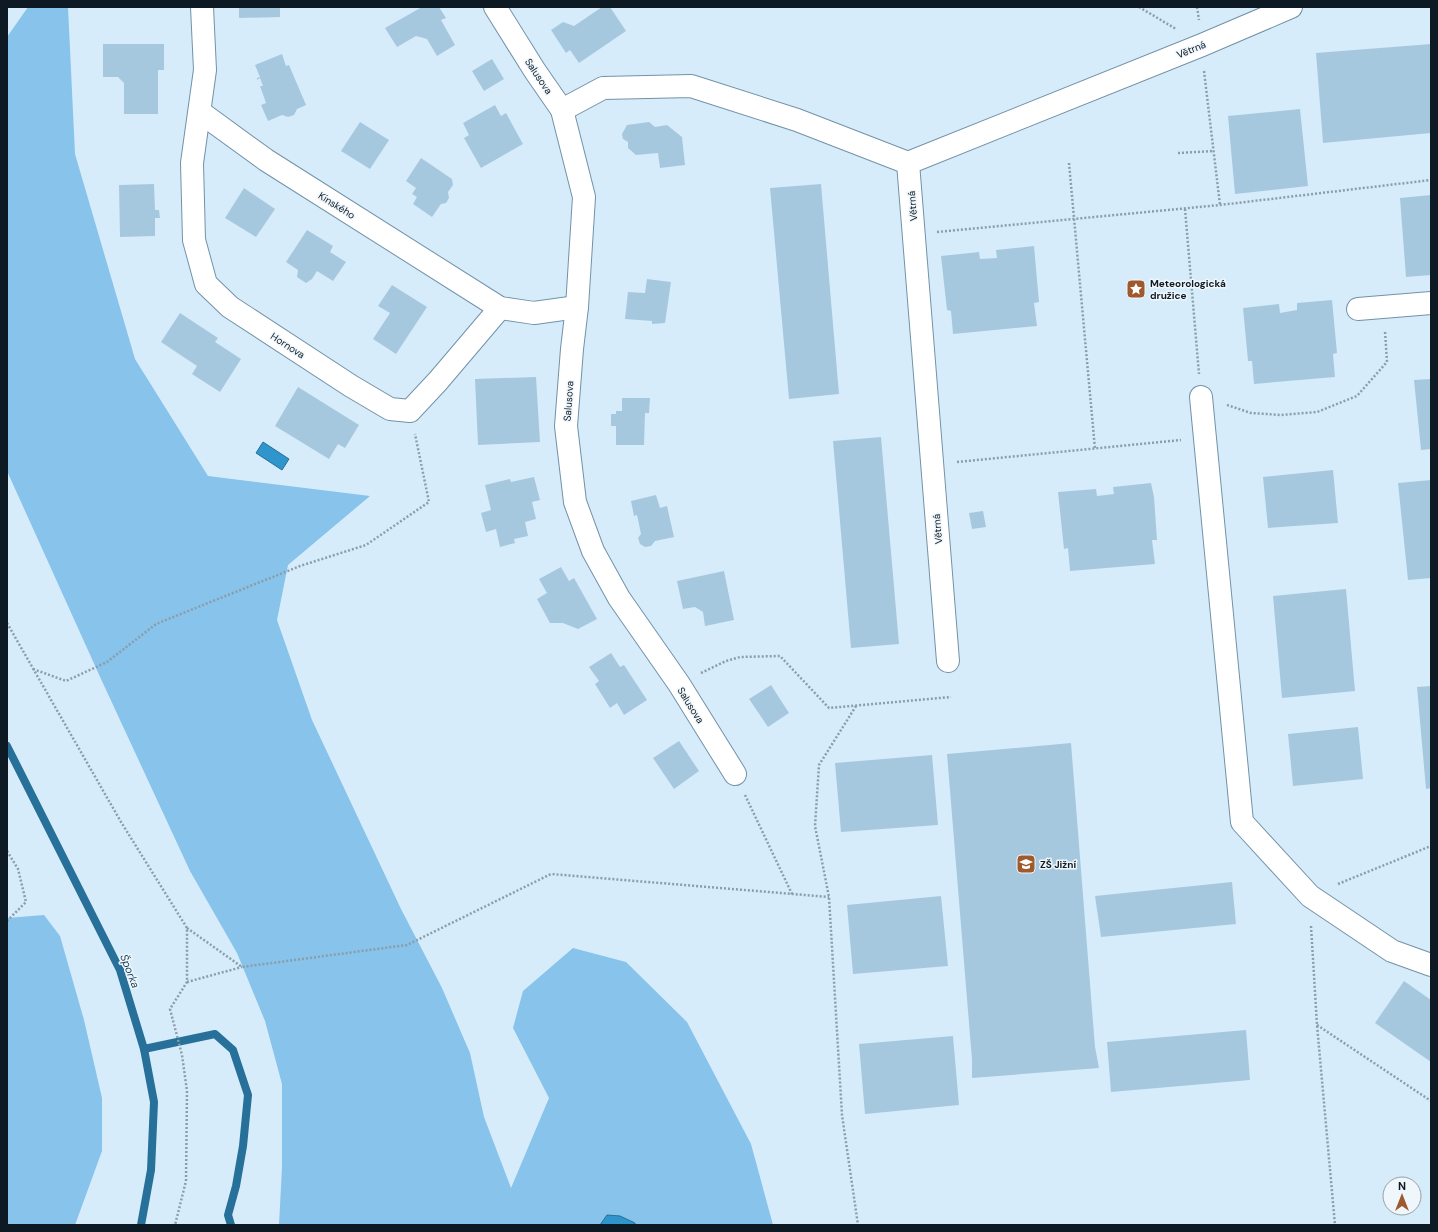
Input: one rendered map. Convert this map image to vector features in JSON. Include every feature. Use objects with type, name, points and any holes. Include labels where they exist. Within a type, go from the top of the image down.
[{"type":"street","points":[[200,112],[205,70],[202,7]]},
{"type":"street","name":"Salusova","points":[[495,7],[535,71],[562,110],[584,196],[577,308],[566,426],[575,502],[593,551],[619,598],[679,684],[735,774]]},
{"type":"street","name":"Větrná","points":[[948,661],[915,234],[908,163],[1202,45],[1291,7]]},
{"type":"street","points":[[562,110],[603,88],[691,86],[797,120],[908,163]]},
{"type":"street","name":"Kinského","points":[[200,112],[266,160],[500,308],[534,313],[577,308]]},
{"type":"street","name":"Hornova","points":[[200,112],[192,163],[194,240],[206,284],[230,308],[351,386],[390,409],[410,411]]},
{"type":"street","points":[[1358,309],[1431,303]]},
{"type":"street","points":[[410,411],[438,381],[500,308]]},
{"type":"street","points":[[1200,397],[1242,822],[1310,896],[1392,951],[1431,966]]},
{"type":"path","points":[[1139,7],[1202,45],[1220,205]]},
{"type":"path","points":[[1178,153],[1214,151]]},
{"type":"path","points":[[1069,163],[1095,449]]},
{"type":"path","points":[[915,234],[1185,209],[1431,180]]},
{"type":"path","points":[[1185,209],[1200,397],[1251,413],[1281,415],[1317,412],[1357,396],[1386,362],[1384,307]]},
{"type":"path","points":[[32,669],[66,682],[107,662],[156,624],[300,566],[366,545],[429,502],[410,411]]},
{"type":"path","points":[[932,465],[1204,438]]},
{"type":"path","points":[[7,623],[121,822],[187,928],[242,967]]},
{"type":"path","points":[[679,684],[726,661],[740,656],[780,656],[829,708],[951,697]]},
{"type":"path","points":[[856,706],[819,765],[815,826],[829,897],[842,1115],[858,1225]]},
{"type":"path","points":[[735,774],[792,894]]},
{"type":"path","points":[[1335,1225],[1317,1025],[1310,896],[1431,846]]},
{"type":"path","points":[[7,852],[18,869],[26,902],[7,921]]},
{"type":"path","points":[[187,982],[242,967],[407,945],[551,874],[829,897]]},
{"type":"path","points":[[175,1225],[186,1181],[187,1091],[182,1055],[170,1010],[187,982],[187,928]]},
{"type":"path","points":[[1317,1025],[1431,1102]]},
{"type":"shaded area","points":[[28,7],[68,7],[75,154],[135,359],[208,476],[370,496],[288,565],[277,620],[312,720],[401,909],[442,988],[470,1053],[484,1117],[511,1188],[549,1098],[513,1028],[523,991],[573,948],[626,962],[687,1022],[751,1144],[773,1225],[279,1225],[282,1167],[282,1084],[265,1021],[237,953],[190,871],[7,471],[7,37]]},
{"type":"shaded area","points":[[263,442],[289,459],[282,470],[256,453]]},
{"type":"shaded area","points":[[44,915],[60,936],[84,1020],[102,1098],[102,1151],[75,1225],[7,1225],[7,918]]},
{"type":"shaded area","points":[[607,1215],[620,1216],[635,1223],[635,1225],[600,1225]]},
{"type":"building","points":[[239,7],[280,7],[280,17],[239,18]]},
{"type":"building","points":[[422,7],[439,7],[446,18],[441,20],[455,45],[437,56],[427,39],[416,36],[397,47],[385,28]]},
{"type":"building","points":[[602,7],[610,7],[626,31],[579,63],[570,50],[566,53],[551,30],[563,22],[574,26]]},
{"type":"building","points":[[103,44],[164,44],[164,70],[158,70],[158,114],[124,114],[124,83],[118,77],[103,77]]},
{"type":"building","points":[[1431,44],[1431,133],[1323,143],[1316,53]]},
{"type":"building","points":[[282,54],[286,66],[289,65],[306,105],[297,109],[294,115],[288,117],[282,115],[268,121],[261,105],[266,103],[260,86],[263,86],[260,78],[257,80],[257,78],[260,77],[255,65]]},
{"type":"building","points":[[492,59],[504,79],[484,91],[472,71]]},
{"type":"building","points":[[495,105],[501,116],[506,113],[523,144],[481,168],[464,138],[469,135],[463,123]]},
{"type":"building","points":[[1300,109],[1308,186],[1235,194],[1228,116]]},
{"type":"building","points":[[360,122],[389,140],[370,169],[341,151]]},
{"type":"building","points":[[649,122],[655,127],[667,125],[682,137],[685,165],[660,168],[658,153],[636,155],[628,148],[628,142],[623,139],[622,134],[627,125]]},
{"type":"building","points":[[421,158],[452,179],[453,185],[448,192],[449,198],[446,203],[441,204],[432,217],[413,204],[417,197],[412,194],[416,188],[406,181]]},
{"type":"building","points":[[154,184],[155,210],[159,210],[160,218],[155,218],[155,236],[120,237],[119,185]]},
{"type":"building","points":[[821,184],[839,394],[789,399],[770,188]]},
{"type":"building","points":[[244,188],[275,209],[256,237],[225,218]]},
{"type":"building","points":[[1431,195],[1431,275],[1406,277],[1400,198]]},
{"type":"building","points":[[307,230],[333,246],[330,252],[346,262],[333,281],[317,271],[312,279],[306,283],[297,277],[298,270],[286,262]]},
{"type":"building","points":[[1034,246],[1039,302],[1034,303],[1037,326],[953,334],[951,311],[947,310],[941,256],[979,252],[980,259],[997,258],[996,250]]},
{"type":"building","points":[[647,279],[671,282],[665,323],[652,324],[652,321],[625,319],[628,292],[645,293]]},
{"type":"building","points":[[392,285],[427,307],[396,354],[373,339],[390,313],[378,306]]},
{"type":"building","points":[[1332,300],[1337,353],[1333,354],[1335,377],[1254,384],[1252,361],[1248,361],[1243,308],[1279,304],[1280,313],[1297,310],[1297,303]]},
{"type":"building","points":[[180,313],[218,338],[215,342],[241,359],[220,392],[192,374],[197,366],[161,342]]},
{"type":"building","points":[[536,377],[540,442],[478,445],[475,379]]},
{"type":"building","points":[[1431,379],[1431,449],[1421,450],[1414,380]]},
{"type":"building","points":[[298,387],[359,425],[345,448],[338,444],[329,459],[275,426]]},
{"type":"building","points":[[622,398],[650,398],[649,413],[645,413],[644,445],[616,445],[616,426],[611,426],[611,414],[616,414],[616,411],[622,411]]},
{"type":"building","points":[[881,437],[899,644],[851,648],[833,441]]},
{"type":"building","points":[[1333,470],[1338,523],[1268,528],[1263,477]]},
{"type":"building","points":[[534,477],[540,500],[532,502],[536,519],[525,522],[528,536],[514,539],[515,543],[500,547],[496,529],[486,532],[481,513],[491,510],[485,485],[510,479],[511,482]]},
{"type":"building","points":[[1431,480],[1431,578],[1408,580],[1398,483]]},
{"type":"building","points":[[1151,483],[1154,497],[1157,540],[1152,540],[1155,564],[1070,571],[1068,548],[1064,549],[1058,492],[1096,489],[1097,496],[1114,494],[1113,487]]},
{"type":"building","points":[[656,495],[660,508],[667,506],[674,537],[655,541],[651,546],[645,547],[640,544],[638,538],[641,534],[637,515],[634,516],[631,501]]},
{"type":"building","points":[[983,511],[986,527],[972,529],[969,513]]},
{"type":"building","points":[[561,567],[569,581],[574,578],[597,619],[578,629],[563,623],[550,623],[537,599],[547,593],[539,579]]},
{"type":"building","points":[[724,571],[734,620],[705,626],[703,612],[695,607],[683,609],[677,581]]},
{"type":"building","points":[[1346,589],[1355,691],[1282,698],[1273,596]]},
{"type":"building","points":[[611,653],[620,667],[624,665],[647,700],[624,715],[617,703],[610,708],[595,684],[599,681],[589,667]]},
{"type":"building","points":[[771,685],[789,713],[768,727],[749,699]]},
{"type":"building","points":[[1431,686],[1431,788],[1426,789],[1417,687]]},
{"type":"building","points":[[1358,727],[1363,779],[1293,786],[1288,734]]},
{"type":"building","points":[[679,741],[699,771],[674,789],[653,758]]},
{"type":"building","points":[[1071,743],[1095,1047],[1099,1068],[972,1078],[972,1060],[947,754]]},
{"type":"building","points":[[932,755],[938,825],[841,832],[835,763]]},
{"type":"building","points":[[1232,882],[1236,924],[1101,937],[1095,896]]},
{"type":"building","points":[[941,896],[948,966],[853,974],[847,905]]},
{"type":"building","points":[[1404,981],[1431,1000],[1431,1062],[1375,1023]]},
{"type":"building","points":[[1246,1030],[1250,1080],[1111,1092],[1107,1042]]},
{"type":"building","points":[[953,1036],[959,1105],[865,1114],[859,1044]]},
{"type":"waterway","name":"Šporka","points":[[7,746],[120,970],[144,1049],[154,1102],[151,1170],[141,1225]]},
{"type":"waterway","points":[[144,1049],[215,1034],[233,1050],[248,1095],[243,1146],[236,1186],[228,1215],[231,1225]]},
{"type":"place","name":"Meteorologická družice","points":[[1136,289]]},
{"type":"place","name":"ZŠ Jižní","points":[[1026,864]]}]
